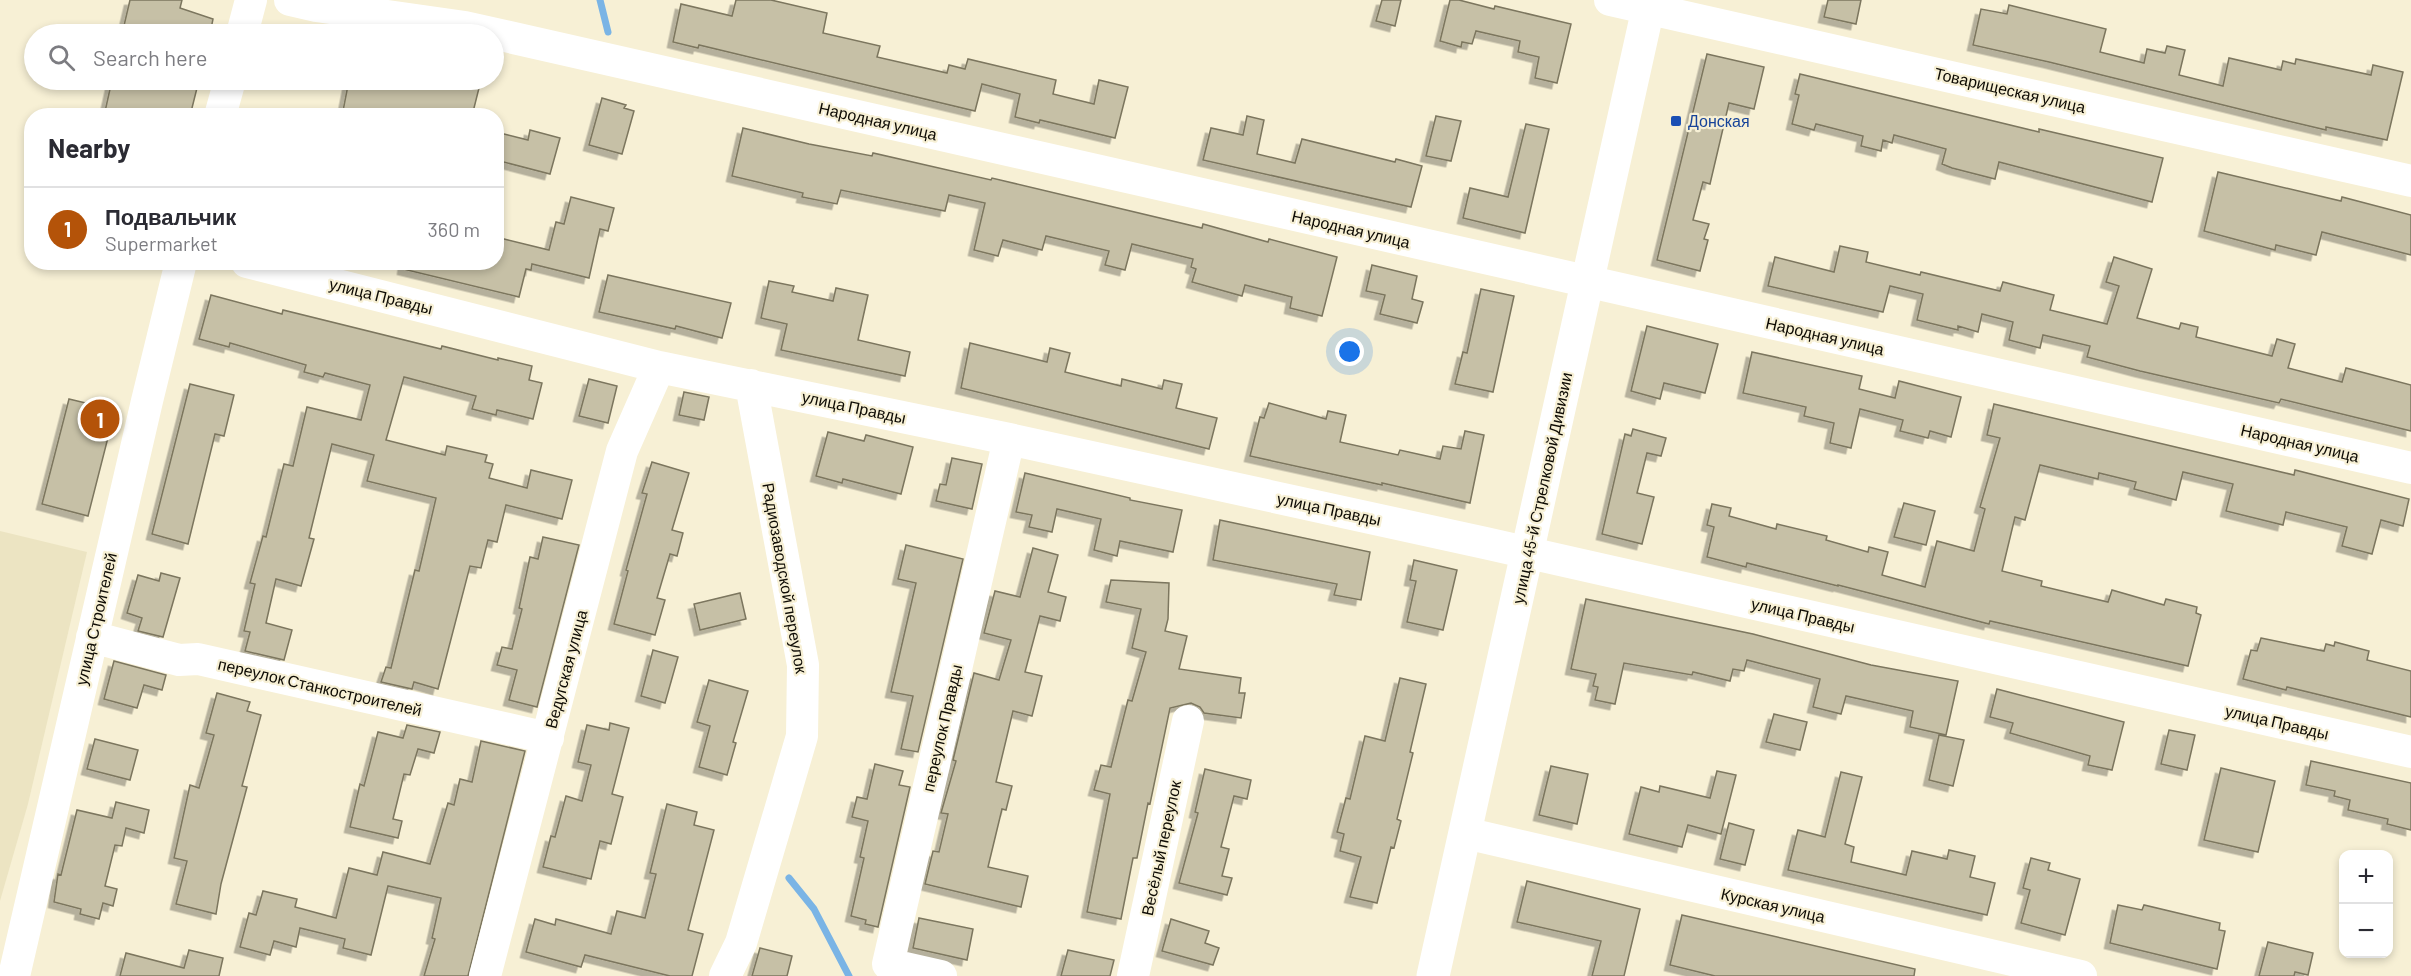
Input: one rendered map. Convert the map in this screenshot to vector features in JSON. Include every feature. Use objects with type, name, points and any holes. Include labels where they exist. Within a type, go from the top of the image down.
[{"type":"main road","name":"улица 45-й Стрелковой Дивизии","points":[[1433,976],[1649,4]]},
{"type":"street","points":[[245,24],[251,0]]},
{"type":"street","name":"Народная улица","points":[[290,0],[446,24]]},
{"type":"street","name":"Товарищеская улица","points":[[1610,0],[1649,4],[2411,181]]},
{"type":"street","name":"Народная улица","points":[[504,36],[2411,468]]},
{"type":"street","points":[[222,108],[227,90]]},
{"type":"street","name":"улица Строителей","points":[[14,976],[179,270]]},
{"type":"street","name":"улица Правды","points":[[279,270],[659,367],[1009,439],[1527,552],[2411,752]]},
{"type":"street","name":"Ведугская улица","points":[[485,976],[622,452],[659,367]]},
{"type":"street","name":"Радиозаводской переулок","points":[[725,976],[741,943],[802,736],[803,665],[751,386]]},
{"type":"street","name":"переулок Правды","points":[[941,976],[888,964],[1009,439]]},
{"type":"street","name":"переулок Станкостроителей","points":[[92,637],[179,660],[198,659],[548,738]]},
{"type":"street","name":"Весёлый переулок","points":[[1133,976],[1188,721]]},
{"type":"street","name":"Курская улица","points":[[1466,833],[2081,976]]},
{"type":"shaded area","points":[[0,531],[87,552],[28,804],[0,901]]},
{"type":"building","points":[[130,0],[182,0],[180,8],[213,19],[212,24],[124,24]]},
{"type":"building","points":[[736,0],[771,0],[827,13],[823,33],[880,46],[877,57],[947,73],[949,65],[965,69],[968,59],[1056,80],[1053,94],[1094,104],[1099,80],[1128,87],[1115,138],[1040,120],[1039,123],[1015,117],[1020,94],[982,84],[975,111],[699,45],[698,48],[673,42],[681,4],[732,16]]},
{"type":"building","points":[[1382,0],[1401,0],[1395,26],[1376,21]]},
{"type":"building","points":[[1450,0],[1459,0],[1494,9],[1495,6],[1571,24],[1557,83],[1535,78],[1539,57],[1518,52],[1520,41],[1476,31],[1472,44],[1462,42],[1461,47],[1440,41]]},
{"type":"building","points":[[1828,0],[1861,0],[1856,24],[1824,17]]},
{"type":"building","points":[[2009,5],[2106,29],[2100,52],[2144,63],[2147,49],[2165,53],[2167,46],[2185,50],[2179,75],[2223,86],[2229,58],[2281,70],[2283,61],[2295,64],[2296,59],[2371,75],[2373,65],[2403,72],[2387,140],[2326,127],[2326,130],[1973,45],[1981,9],[2007,14]]},
{"type":"building","points":[[1707,54],[1764,67],[1754,109],[1729,103],[1710,184],[1703,182],[1693,220],[1709,224],[1704,239],[1708,240],[1700,271],[1657,260]]},
{"type":"building","points":[[1800,74],[2039,132],[2039,129],[2163,158],[2152,202],[1999,162],[1995,179],[1952,168],[1942,164],[1946,149],[1894,135],[1892,143],[1883,140],[1881,151],[1861,146],[1863,136],[1816,124],[1814,130],[1792,124],[1799,95],[1795,94]]},
{"type":"building","points":[[110,90],[196,90],[192,108],[106,108]]},
{"type":"building","points":[[347,90],[478,90],[474,108],[344,108]]},
{"type":"building","points":[[602,98],[626,105],[624,108],[634,111],[622,154],[589,145]]},
{"type":"building","points":[[1247,116],[1264,120],[1257,154],[1295,163],[1302,139],[1395,162],[1396,159],[1422,166],[1411,207],[1203,160],[1211,128],[1243,135]]},
{"type":"building","points":[[1436,116],[1461,121],[1451,161],[1426,156]]},
{"type":"building","points":[[1526,124],[1549,129],[1525,233],[1463,218],[1470,188],[1508,197]]},
{"type":"building","points":[[743,128],[809,144],[872,156],[873,153],[991,180],[992,178],[1202,228],[1203,224],[1268,242],[1269,239],[1337,257],[1322,316],[1290,308],[1292,297],[1245,285],[1242,296],[1192,282],[1196,269],[1191,267],[1193,259],[1132,244],[1125,270],[1105,265],[1109,251],[1046,236],[1042,250],[1003,240],[998,256],[974,250],[985,203],[949,195],[945,211],[841,190],[837,204],[802,197],[803,193],[732,176]]},
{"type":"building","points":[[530,130],[560,138],[550,174],[504,162],[504,134],[528,140]]},
{"type":"building","points":[[2218,172],[2341,201],[2342,197],[2411,215],[2411,255],[2322,232],[2316,255],[2276,245],[2275,250],[2204,231]]},
{"type":"building","points":[[571,197],[614,208],[608,231],[600,229],[589,278],[532,264],[531,270],[526,269],[519,297],[407,270],[504,270],[504,239],[549,250],[556,222],[564,224]]},
{"type":"building","points":[[1840,246],[1868,252],[1866,262],[1920,275],[1921,272],[2000,291],[2003,282],[2054,295],[2050,310],[2107,324],[2119,286],[2106,282],[2114,257],[2152,269],[2137,318],[2179,329],[2181,323],[2198,327],[2196,337],[2272,356],[2277,339],[2295,344],[2288,368],[2342,382],[2346,368],[2411,385],[2411,431],[2281,399],[2279,403],[2140,371],[2087,357],[2090,346],[2043,335],[2040,348],[2009,340],[2013,322],[1982,314],[1978,332],[1958,326],[1958,330],[1917,320],[1923,294],[1890,286],[1883,312],[1768,286],[1775,257],[1834,272]]},
{"type":"building","points":[[1372,265],[1417,276],[1412,299],[1423,302],[1417,323],[1380,314],[1385,295],[1366,291]]},
{"type":"building","points":[[608,275],[731,303],[722,338],[676,326],[675,329],[599,312]]},
{"type":"building","points":[[769,281],[794,286],[792,292],[833,301],[836,288],[868,295],[858,340],[910,352],[905,376],[781,350],[787,324],[761,318]]},
{"type":"building","points":[[1481,289],[1514,296],[1493,392],[1455,384],[1463,352],[1467,353]]},
{"type":"building","points":[[211,295],[282,314],[283,310],[441,349],[442,346],[532,366],[529,380],[542,383],[533,419],[497,410],[496,415],[472,409],[476,396],[404,377],[386,440],[445,455],[447,446],[487,455],[485,462],[493,464],[489,478],[527,488],[531,470],[572,480],[562,519],[506,505],[497,542],[488,540],[481,568],[470,566],[438,689],[414,682],[412,689],[381,682],[386,667],[391,668],[415,570],[419,571],[436,498],[367,481],[374,455],[332,444],[309,538],[314,539],[301,586],[276,579],[266,623],[292,630],[284,660],[245,651],[250,632],[244,631],[255,584],[250,583],[263,536],[266,537],[284,464],[293,466],[307,407],[361,420],[370,385],[325,373],[323,377],[304,372],[306,365],[230,343],[229,347],[199,339]]},
{"type":"building","points":[[1647,326],[1718,344],[1705,393],[1664,383],[1660,399],[1631,391]]},
{"type":"building","points":[[970,343],[1047,362],[1050,348],[1070,353],[1065,372],[1121,386],[1122,379],[1162,389],[1164,380],[1182,384],[1176,408],[1217,418],[1209,449],[961,388]]},
{"type":"building","points":[[1752,352],[1862,376],[1859,389],[1895,398],[1899,381],[1961,397],[1951,437],[1930,431],[1928,438],[1900,431],[1903,420],[1860,409],[1851,448],[1830,443],[1834,423],[1804,416],[1806,407],[1743,393]]},
{"type":"building","points":[[589,379],[617,386],[608,423],[579,416]]},
{"type":"building","points":[[190,384],[234,395],[224,436],[215,434],[188,544],[152,534]]},
{"type":"building","points":[[684,392],[709,397],[704,420],[679,415]]},
{"type":"building","points":[[69,399],[115,410],[88,516],[42,504]]},
{"type":"building","points":[[1269,403],[1326,419],[1328,411],[1346,415],[1340,442],[1398,455],[1400,450],[1440,459],[1443,446],[1461,449],[1465,431],[1484,435],[1470,503],[1250,456],[1260,417],[1264,418]]},
{"type":"building","points":[[1994,404],[2294,475],[2295,470],[2409,499],[2403,526],[2381,520],[2372,554],[2342,546],[2347,527],[2286,512],[2283,525],[2226,511],[2233,484],[2183,472],[2176,500],[2134,489],[2136,482],[2099,473],[2098,479],[2040,465],[2025,520],[2015,517],[2002,571],[2042,581],[2041,586],[2108,602],[2112,590],[2164,605],[2166,599],[2197,607],[2196,613],[2201,615],[2188,666],[1990,621],[1989,624],[1747,563],[1746,567],[1707,557],[1714,527],[1707,525],[1712,504],[1731,508],[1729,516],[1776,529],[1777,524],[1827,536],[1826,540],[1868,552],[1869,547],[1888,552],[1882,575],[1925,587],[1937,541],[1974,551],[1985,509],[1980,507],[2000,438],[1987,435]]},
{"type":"building","points":[[1633,429],[1666,438],[1661,456],[1647,453],[1637,493],[1654,497],[1642,544],[1602,534],[1625,434],[1631,436]]},
{"type":"building","points":[[828,432],[864,441],[866,435],[913,447],[901,494],[843,479],[842,483],[816,476]]},
{"type":"building","points":[[952,458],[982,464],[972,509],[936,501],[940,484],[946,485]]},
{"type":"building","points":[[652,462],[689,473],[672,530],[683,533],[677,556],[670,554],[657,598],[665,600],[655,635],[614,624],[647,494],[642,493]]},
{"type":"building","points":[[1025,473],[1130,498],[1130,500],[1182,510],[1173,552],[1120,541],[1117,556],[1094,550],[1101,519],[1057,509],[1052,532],[1029,527],[1032,515],[1016,512]]},
{"type":"building","points":[[1904,503],[1935,511],[1926,545],[1894,537]]},
{"type":"building","points":[[1220,520],[1370,552],[1361,600],[1334,595],[1337,584],[1213,560]]},
{"type":"building","points":[[543,537],[579,545],[537,707],[509,700],[517,670],[497,665],[502,647],[512,649],[522,609],[519,608],[530,557],[538,559]]},
{"type":"building","points":[[906,545],[963,559],[918,752],[901,749],[913,696],[891,692],[916,583],[898,579]]},
{"type":"building","points":[[1033,548],[1058,555],[1048,592],[1066,597],[1060,621],[1040,616],[1025,672],[1042,676],[1032,716],[1013,711],[996,782],[1012,786],[1006,810],[1002,809],[988,867],[1028,876],[1021,907],[925,884],[933,851],[939,852],[948,814],[941,813],[956,761],[953,760],[974,673],[999,680],[1011,640],[984,633],[995,591],[1020,597]]},
{"type":"building","points":[[1414,560],[1457,570],[1443,630],[1407,622],[1416,581],[1410,580]]},
{"type":"building","points":[[161,573],[180,578],[163,637],[138,631],[142,618],[127,613],[138,575],[159,581]]},
{"type":"building","points":[[1111,580],[1169,583],[1168,619],[1165,631],[1187,636],[1179,669],[1241,678],[1239,693],[1245,693],[1241,718],[1204,713],[1200,707],[1191,703],[1170,708],[1150,804],[1148,803],[1137,858],[1133,858],[1121,919],[1087,912],[1110,794],[1094,790],[1101,765],[1111,767],[1128,700],[1132,701],[1146,652],[1132,648],[1141,609],[1106,602]]},
{"type":"building","points":[[740,593],[746,619],[700,630],[694,604]]},
{"type":"building","points":[[1586,599],[1753,634],[1871,665],[1958,681],[1946,735],[1910,727],[1913,711],[1846,696],[1841,714],[1813,707],[1820,679],[1747,660],[1744,671],[1733,669],[1730,681],[1693,672],[1692,675],[1624,663],[1615,704],[1595,700],[1598,687],[1593,686],[1596,674],[1571,669]]},
{"type":"building","points":[[2261,638],[2324,651],[2326,644],[2334,646],[2335,642],[2369,651],[2367,660],[2411,671],[2411,717],[2287,687],[2286,690],[2243,679],[2251,650],[2257,651]]},
{"type":"building","points":[[653,650],[678,657],[665,703],[641,696]]},
{"type":"building","points":[[114,661],[166,675],[162,690],[144,685],[137,708],[104,699]]},
{"type":"building","points":[[1400,678],[1426,684],[1397,819],[1401,821],[1394,848],[1391,847],[1377,903],[1350,897],[1361,857],[1340,851],[1344,834],[1337,832],[1346,798],[1350,799],[1365,736],[1385,741]]},
{"type":"building","points":[[709,680],[748,691],[733,742],[736,743],[727,775],[699,767],[710,726],[697,722]]},
{"type":"building","points":[[1997,689],[2124,722],[2112,770],[2088,765],[2090,756],[2010,733],[2013,723],[1990,717]]},
{"type":"building","points":[[217,693],[250,702],[247,711],[261,715],[242,786],[247,787],[221,884],[216,914],[176,904],[187,861],[174,858],[190,785],[199,788],[214,735],[206,733]]},
{"type":"building","points":[[1774,714],[1807,722],[1800,750],[1766,742]]},
{"type":"building","points":[[610,723],[629,728],[612,794],[623,797],[611,844],[600,841],[591,879],[543,867],[551,836],[555,837],[566,796],[582,801],[591,765],[578,762],[587,725],[609,730]]},
{"type":"building","points":[[407,725],[440,732],[434,753],[418,749],[410,775],[404,774],[393,819],[402,821],[398,838],[350,827],[360,784],[364,786],[378,732],[403,738]]},
{"type":"building","points":[[2169,730],[2195,735],[2187,770],[2161,764]]},
{"type":"building","points":[[1939,735],[1964,740],[1953,786],[1929,780]]},
{"type":"building","points":[[95,739],[138,750],[130,780],[87,769]]},
{"type":"building","points":[[481,741],[525,751],[468,976],[424,976],[435,939],[432,938],[441,898],[388,886],[371,955],[343,948],[345,939],[300,928],[296,947],[274,941],[270,955],[240,947],[249,913],[256,915],[263,891],[297,899],[295,907],[336,918],[349,868],[377,875],[383,852],[430,864],[448,803],[454,805],[460,779],[472,782]]},
{"type":"building","points":[[2311,761],[2411,783],[2411,830],[2387,824],[2388,819],[2348,810],[2350,800],[2334,796],[2335,791],[2306,785]]},
{"type":"building","points":[[875,764],[903,771],[899,785],[910,787],[878,927],[865,924],[866,920],[851,916],[864,858],[860,857],[868,821],[852,817],[857,797],[867,799]]},
{"type":"building","points":[[1551,766],[1588,774],[1577,824],[1539,815]]},
{"type":"building","points":[[2221,768],[2275,781],[2258,852],[2204,840]]},
{"type":"building","points":[[1205,769],[1251,780],[1247,799],[1234,796],[1221,847],[1229,849],[1222,876],[1232,878],[1227,895],[1179,883],[1198,813],[1195,812]]},
{"type":"building","points":[[1717,771],[1736,775],[1721,834],[1688,825],[1682,847],[1629,834],[1641,787],[1659,792],[1660,786],[1710,798]]},
{"type":"building","points":[[1841,772],[1862,777],[1845,844],[1854,847],[1851,862],[1906,875],[1912,851],[1947,859],[1949,850],[1975,856],[1970,877],[1995,883],[1987,915],[1788,870],[1798,830],[1825,837]]},
{"type":"building","points":[[116,802],[149,810],[144,833],[126,828],[122,846],[115,845],[105,886],[117,889],[113,906],[103,903],[99,919],[80,914],[81,909],[54,902],[58,874],[61,875],[77,810],[112,818]]},
{"type":"building","points":[[667,804],[697,812],[694,825],[714,830],[688,930],[703,934],[692,976],[670,976],[585,955],[581,967],[526,952],[535,919],[555,925],[556,919],[611,934],[617,911],[645,918],[656,874],[650,873]]},
{"type":"building","points":[[1729,823],[1754,830],[1745,865],[1720,859]]},
{"type":"building","points":[[2031,858],[2050,863],[2048,870],[2080,879],[2065,935],[2021,923],[2030,890],[2023,888]]},
{"type":"building","points":[[1527,881],[1640,909],[1624,976],[1592,976],[1601,941],[1517,922]]},
{"type":"building","points":[[2118,905],[2142,910],[2144,905],[2220,923],[2219,930],[2225,931],[2217,969],[2110,943]]},
{"type":"building","points":[[1682,915],[1915,969],[1914,976],[1715,976],[1670,965]]},
{"type":"building","points":[[919,918],[973,929],[967,960],[913,948]]},
{"type":"building","points":[[1171,919],[1209,931],[1205,943],[1219,948],[1213,965],[1162,951]]},
{"type":"building","points":[[2268,942],[2313,953],[2308,975],[2295,972],[2294,976],[2259,976]]},
{"type":"building","points":[[760,948],[792,956],[787,976],[752,976]]},
{"type":"building","points":[[189,950],[223,958],[219,976],[120,976],[126,953],[184,968]]},
{"type":"building","points":[[1068,950],[1114,960],[1110,976],[1061,976]]},
{"type":"waterway","points":[[600,0],[608,32]]},
{"type":"waterway","points":[[789,878],[814,909],[849,976]]},
{"type":"place","name":"Донская","points":[[1676,121]]},
{"type":"place","name":"Подвальчик","points":[[100,419]]}]
